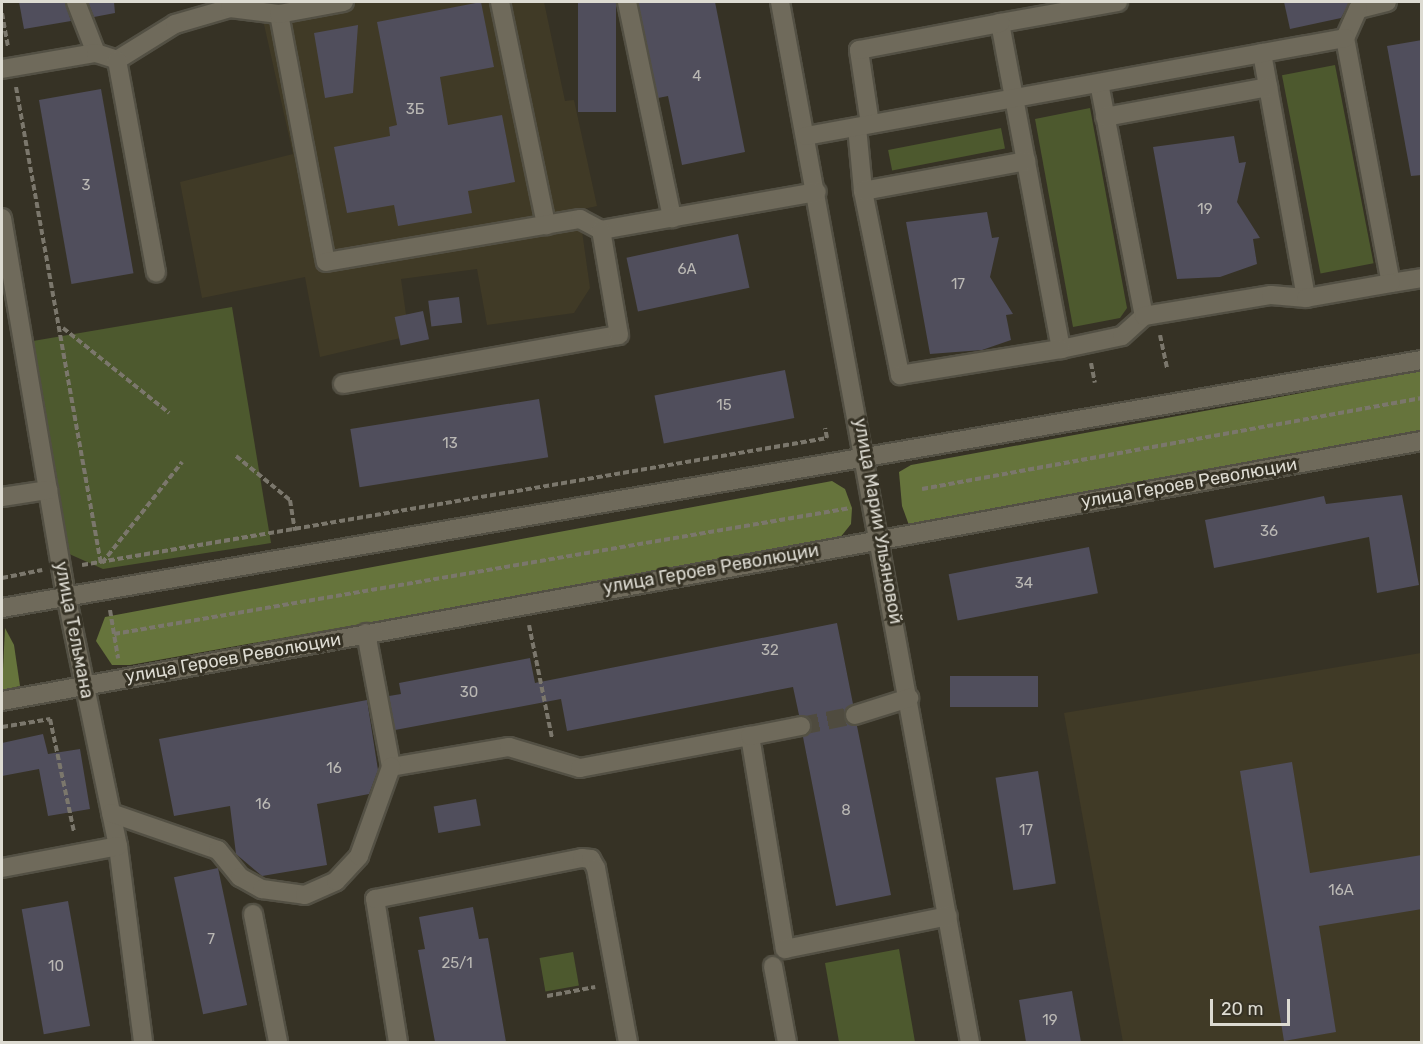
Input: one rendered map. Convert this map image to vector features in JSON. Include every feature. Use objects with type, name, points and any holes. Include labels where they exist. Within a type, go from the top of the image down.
[{"type":"street","points":[[76,2],[96,53]]},
{"type":"street","points":[[117,60],[175,24],[229,5],[279,14],[344,2]]},
{"type":"street","points":[[500,2],[546,225]]},
{"type":"street","points":[[627,2],[672,218]]},
{"type":"street","name":"улица Марии Ульяновой","points":[[780,2],[868,461],[970,1042]]},
{"type":"street","points":[[1118,2],[859,50],[864,126],[863,191],[900,375],[1061,349],[1122,336],[1150,315],[1270,295],[1306,298],[1422,278]]},
{"type":"street","points":[[1376,2],[1358,9],[1345,38],[1391,283]]},
{"type":"street","points":[[279,14],[326,262],[580,219],[601,230],[817,192]]},
{"type":"street","points":[[1000,23],[1061,349]]},
{"type":"street","points":[[806,136],[1345,38]]},
{"type":"street","points":[[7,68],[96,53],[117,60]]},
{"type":"street","points":[[1262,53],[1306,298]]},
{"type":"street","points":[[117,60],[156,272]]},
{"type":"street","points":[[1099,83],[1150,315]]},
{"type":"street","points":[[1106,117],[1268,87]]},
{"type":"street","points":[[863,191],[1026,161]]},
{"type":"street","name":"улица Тельмана","points":[[2,218],[66,595],[118,846],[143,1042]]},
{"type":"street","points":[[343,384],[619,335],[601,230]]},
{"type":"street","points":[[2,608],[66,595],[106,591],[868,461],[1422,360]]},
{"type":"street","name":"улица Героев Революции","points":[[2,701],[881,538],[1422,441]]},
{"type":"street","points":[[2,497],[48,489]]},
{"type":"street","points":[[111,813],[218,850],[240,876],[262,889],[305,895],[336,881],[360,856],[391,767],[366,633]]},
{"type":"street","points":[[855,716],[909,698]]},
{"type":"street","points":[[391,767],[509,747],[580,768],[801,726]]},
{"type":"street","points":[[750,736],[785,949],[948,916]]},
{"type":"street","points":[[2,868],[118,846]]},
{"type":"street","points":[[399,1042],[374,906],[382,894],[591,859],[628,1042]]},
{"type":"street","points":[[253,914],[278,1042]]},
{"type":"street","points":[[773,966],[787,1042]]},
{"type":"path","points":[[2,13],[7,68],[62,327],[122,678]]},
{"type":"path","points":[[1150,315],[1167,369]]},
{"type":"path","points":[[62,327],[169,413]]},
{"type":"path","points":[[922,489],[1422,398]]},
{"type":"path","points":[[101,564],[827,438],[825,428]]},
{"type":"path","points":[[236,456],[290,500],[295,531]]},
{"type":"path","points":[[101,564],[183,462]]},
{"type":"path","points":[[114,634],[852,508]]},
{"type":"path","points":[[529,624],[557,762]]},
{"type":"path","points":[[2,728],[50,719],[79,853]]},
{"type":"path","points":[[547,996],[617,983]]},
{"type":"shaded area","points":[[259,2],[544,2],[565,101],[574,100],[597,206],[579,210],[590,288],[574,313],[487,325],[477,269],[401,279],[409,336],[320,357],[305,277],[202,298],[180,182],[293,154]]},
{"type":"shaded area","points":[[1421,653],[1421,1042],[1123,1042],[1064,713]]},
{"type":"green space","points":[[1335,65],[1374,263],[1321,274],[1282,75]]},
{"type":"green space","points":[[1090,108],[1127,308],[1120,318],[1073,327],[1035,119]]},
{"type":"green space","points":[[1001,128],[1005,149],[892,171],[888,150]]},
{"type":"green space","points":[[232,307],[271,543],[103,569],[67,553],[33,341]]},
{"type":"green space","points":[[1421,371],[1421,434],[910,528],[902,506],[899,472],[911,465]]},
{"type":"green space","points":[[832,481],[845,489],[852,508],[851,524],[839,539],[130,665],[112,665],[96,641],[105,617]]},
{"type":"green space","points":[[5,628],[14,645],[20,686],[2,690]]},
{"type":"green space","points":[[899,949],[915,1042],[839,1042],[825,963]]},
{"type":"green space","points":[[573,952],[579,985],[545,991],[540,958]]},
{"type":"building","points":[[19,2],[65,2],[71,21],[24,29]]},
{"type":"building","points":[[88,2],[114,2],[115,13],[94,17]]},
{"type":"building","points":[[481,2],[494,67],[440,77],[448,125],[502,115],[515,182],[468,191],[472,213],[398,226],[394,205],[347,213],[334,147],[390,136],[389,127],[397,125],[377,22]]},
{"type":"building","points":[[578,2],[616,2],[616,112],[578,112]]},
{"type":"building","points":[[638,2],[715,2],[745,152],[682,165],[668,96],[658,98]]},
{"type":"building","points":[[1284,2],[1350,2],[1341,18],[1290,29]]},
{"type":"building","points":[[358,25],[353,93],[325,98],[314,33]]},
{"type":"building","points":[[1422,40],[1422,175],[1411,176],[1387,46]]},
{"type":"building","points":[[101,89],[133,273],[71,284],[39,100]]},
{"type":"building","points":[[1234,136],[1239,163],[1246,162],[1237,202],[1260,238],[1253,239],[1257,264],[1220,277],[1177,279],[1153,147]]},
{"type":"building","points":[[987,212],[992,238],[999,237],[990,277],[1013,314],[1006,315],[1011,340],[982,350],[930,354],[906,222]]},
{"type":"building","points":[[738,234],[749,288],[638,312],[626,258]]},
{"type":"building","points":[[459,297],[462,323],[431,327],[428,301]]},
{"type":"building","points":[[423,311],[429,339],[401,345],[395,317]]},
{"type":"building","points":[[785,370],[794,418],[664,443],[654,395]]},
{"type":"building","points":[[539,399],[548,457],[360,487],[350,429]]},
{"type":"building","points":[[1402,495],[1419,585],[1377,593],[1369,537],[1214,568],[1205,520],[1324,496],[1326,504]]},
{"type":"building","points":[[1089,547],[1098,593],[958,620],[949,574]]},
{"type":"building","points":[[837,623],[853,704],[844,718],[857,726],[891,895],[836,906],[803,737],[812,724],[799,715],[793,687],[567,731],[561,699],[395,730],[389,696],[401,694],[399,683],[530,658],[535,683]]},
{"type":"building","points":[[950,676],[1038,676],[1038,707],[950,707]]},
{"type":"building","points":[[367,700],[378,770],[369,794],[317,804],[327,865],[262,876],[236,854],[230,806],[174,816],[159,739]]},
{"type":"building","points":[[43,734],[48,754],[80,749],[90,809],[48,816],[39,769],[2,776],[2,743]]},
{"type":"building","points":[[1292,762],[1310,873],[1422,855],[1422,909],[1319,926],[1336,1032],[1284,1041],[1240,771]]},
{"type":"building","points":[[1038,771],[1056,884],[1013,890],[996,778]]},
{"type":"building","points":[[476,799],[481,826],[438,833],[434,806]]},
{"type":"building","points":[[218,868],[247,1005],[203,1014],[174,877]]},
{"type":"building","points":[[68,901],[90,1026],[44,1034],[22,909]]},
{"type":"building","points":[[473,907],[479,939],[488,938],[506,1042],[435,1042],[418,950],[425,949],[419,917]]},
{"type":"building","points":[[1072,991],[1081,1042],[1026,1042],[1019,1000]]},
{"type":"tunnel","points":[[801,726],[855,715]]}]
